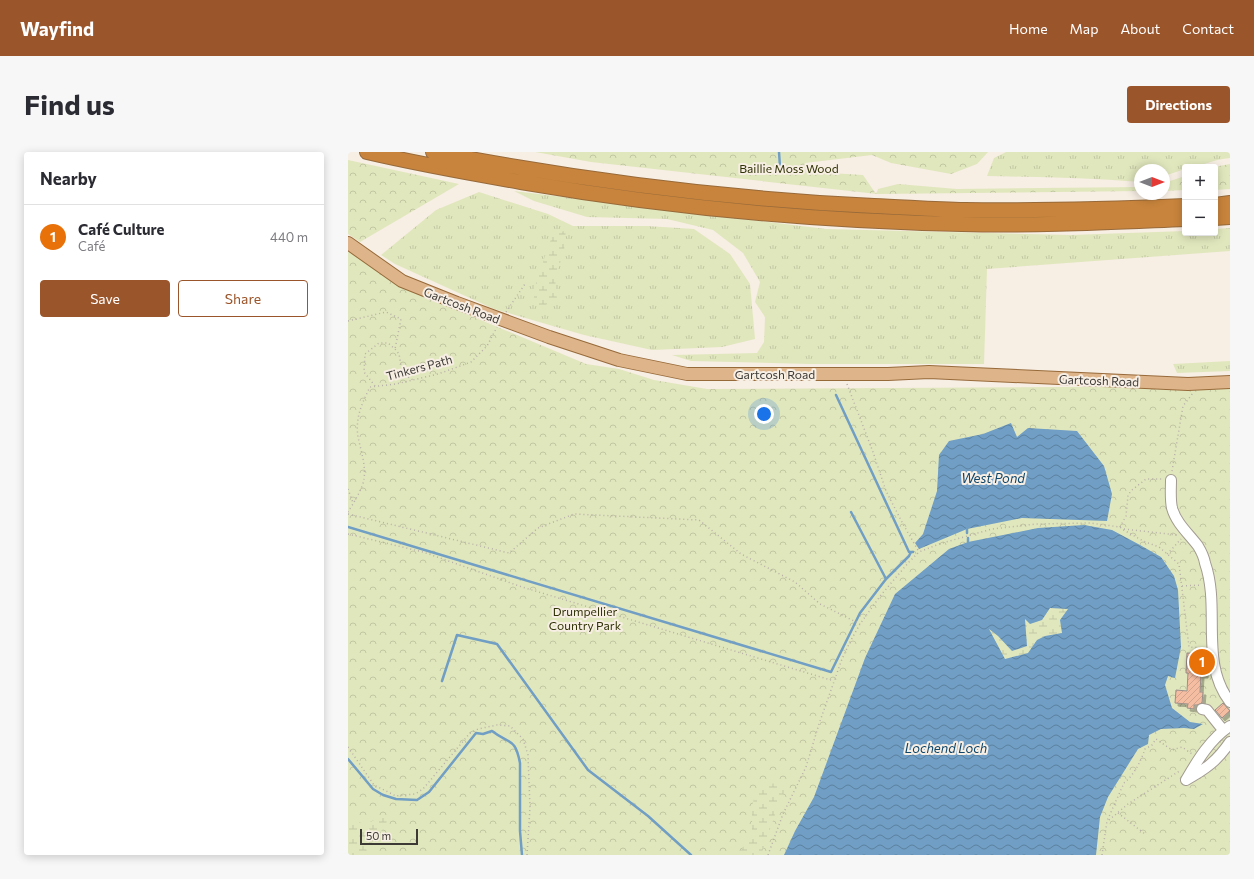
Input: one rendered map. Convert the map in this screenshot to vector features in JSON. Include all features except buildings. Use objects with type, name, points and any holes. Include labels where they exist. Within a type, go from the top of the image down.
[{"type":"highway","points":[[366,152],[462,172],[568,190],[677,204],[819,218],[962,224],[1088,223],[1182,220]]},
{"type":"highway","points":[[433,152],[574,177],[684,191],[823,203],[963,210],[1089,210],[1182,206]]},
{"type":"highway","points":[[1218,205],[1230,204]]},
{"type":"highway","points":[[1218,218],[1230,217]]},
{"type":"main road","name":"Gartcosh Road","points":[[348,243],[402,281],[457,303],[549,337],[619,360],[687,374],[888,374],[929,372],[1188,384],[1230,382]]},
{"type":"lane","points":[[1170,480],[1172,508],[1185,535],[1199,547],[1206,563],[1210,584],[1214,671],[1222,691],[1230,702]]},
{"type":"lane","points":[[1202,709],[1207,710],[1226,728],[1199,758],[1186,780],[1203,771],[1219,757],[1230,742]]},
{"type":"lane","points":[[1208,748],[1219,757]]},
{"type":"path","points":[[501,320],[525,284]]},
{"type":"path","points":[[348,321],[386,312],[401,320],[395,349]]},
{"type":"path","name":"Tinkers Path","points":[[348,513],[364,480],[364,460],[358,435],[358,420],[361,404],[370,387],[396,384],[438,374],[470,362],[487,346],[494,333]]},
{"type":"path","points":[[375,387],[364,372],[364,354],[379,343],[388,343],[395,349],[399,354],[405,375],[413,380]]},
{"type":"path","points":[[843,374],[873,452],[886,491],[919,552]]},
{"type":"path","points":[[1120,527],[1126,516],[1128,495],[1132,490],[1146,479],[1170,480],[1183,406],[1202,383]]},
{"type":"path","points":[[348,489],[353,503]]},
{"type":"path","points":[[348,513],[509,553],[538,528],[574,514],[700,520],[741,554],[795,582],[820,604],[860,624]]},
{"type":"path","points":[[768,855],[783,814],[806,767],[842,659],[860,624],[881,595],[919,552],[939,544],[992,529],[1036,524],[1090,523],[1120,527],[1143,541],[1159,547],[1179,564],[1189,647],[1212,649]]},
{"type":"path","points":[[1122,529],[1185,535]]},
{"type":"path","points":[[348,534],[423,552],[522,587],[834,681]]},
{"type":"path","points":[[1167,554],[1185,535]]},
{"type":"path","points":[[1182,586],[1203,585]]},
{"type":"path","points":[[348,747],[374,785],[396,796],[415,794],[423,789],[470,733],[478,729],[496,726],[510,726],[523,739],[528,755],[530,808],[527,855]]},
{"type":"path","points":[[1102,855],[1108,821],[1124,783],[1128,780],[1141,760],[1145,749],[1152,745],[1156,738],[1172,750],[1182,747],[1199,758]]},
{"type":"path","points":[[1108,821],[1134,800],[1184,768]]},
{"type":"path","points":[[1117,813],[1144,834]]},
{"type":"green space","name":"Baillie Moss Wood","points":[[535,152],[988,152],[977,164],[951,174],[891,163],[872,155],[805,163],[814,172],[863,175],[876,194],[591,162]]},
{"type":"green space","points":[[1006,152],[1230,152],[1230,158],[1204,164],[1182,164],[1182,170],[1170,174],[1170,164],[1134,164],[1134,182],[987,176],[994,158]]},
{"type":"green space","points":[[348,160],[459,184],[360,242],[348,234]]},
{"type":"green space","points":[[1230,164],[1230,189],[1218,190],[1218,166]]},
{"type":"green space","points":[[1182,177],[1182,190],[1170,191],[1170,181]]},
{"type":"green space","points":[[898,184],[957,189],[1134,187],[1134,191],[876,194],[878,189]]},
{"type":"green space","points":[[514,191],[826,229],[1071,235],[1182,231],[1182,236],[1218,236],[1218,229],[1230,228],[1230,251],[987,269],[984,364],[809,364],[691,361],[672,355],[757,353],[764,342],[765,317],[755,302],[760,282],[743,253],[713,230],[667,219],[587,217],[534,201]]},
{"type":"green space","points":[[479,192],[548,214],[573,226],[647,226],[694,229],[730,254],[750,284],[755,339],[722,347],[652,350],[584,335],[494,309],[395,264],[381,255],[436,210]]},
{"type":"green space","points":[[566,230],[564,252],[555,278],[557,299],[540,308],[534,299],[534,289],[552,236]]},
{"type":"green space","name":"Drumpellier Country Park","points":[[348,249],[419,294],[586,364],[619,369],[654,380],[707,389],[1230,386],[1230,855],[348,855]]},
{"type":"green space","points":[[1230,361],[1230,371],[1177,373],[1173,364]]},
{"type":"green space","points":[[1050,608],[1069,609],[1062,633],[1045,636],[1037,640],[1028,653],[1005,659],[988,628],[1012,651],[1025,618],[1042,620]]},
{"type":"green space","points":[[781,783],[785,790],[761,855],[737,855],[752,836],[752,807],[756,790],[764,784]]},
{"type":"green space","points":[[388,814],[386,825],[362,855],[348,855],[348,815],[352,819],[364,824],[384,817]]},
{"type":"water","name":"West Pond","points":[[1011,423],[1017,437],[1028,428],[1077,431],[1104,466],[1112,494],[1107,521],[1022,518],[967,529],[919,549],[915,543],[923,534],[937,491],[939,455],[949,441],[983,434]]},
{"type":"water","name":"Lochend Loch","points":[[1084,525],[1112,530],[1161,557],[1174,576],[1178,590],[1181,647],[1175,678],[1168,676],[1165,685],[1172,708],[1190,722],[1203,724],[1194,729],[1161,729],[1149,735],[1148,744],[1138,749],[1108,797],[1100,817],[1096,855],[784,855],[795,831],[814,797],[865,658],[895,594],[949,549],[968,542],[1038,528]],"holes":[[[1050,608],[1068,609],[1060,620],[1062,633],[1045,636],[1037,640],[1028,653],[1005,659],[989,629],[1012,651],[1027,646],[1025,619],[1030,624],[1042,620]]]},
{"type":"waterway","points":[[779,152],[780,167]]},
{"type":"waterway","points":[[836,395],[909,552],[913,552]]},
{"type":"waterway","points":[[851,512],[886,579],[909,556],[911,552]]},
{"type":"waterway","points":[[348,527],[831,672],[860,613],[886,579]]},
{"type":"waterway","points":[[442,681],[457,635],[497,644],[588,770],[648,816],[691,855]]},
{"type":"waterway","points":[[348,759],[373,789],[383,795],[396,799],[417,800],[429,792],[476,733],[483,734],[492,731],[514,745],[520,763],[520,831],[522,855]]},
{"type":"place","name":"Café Culture","points":[[1202,662]]}]
